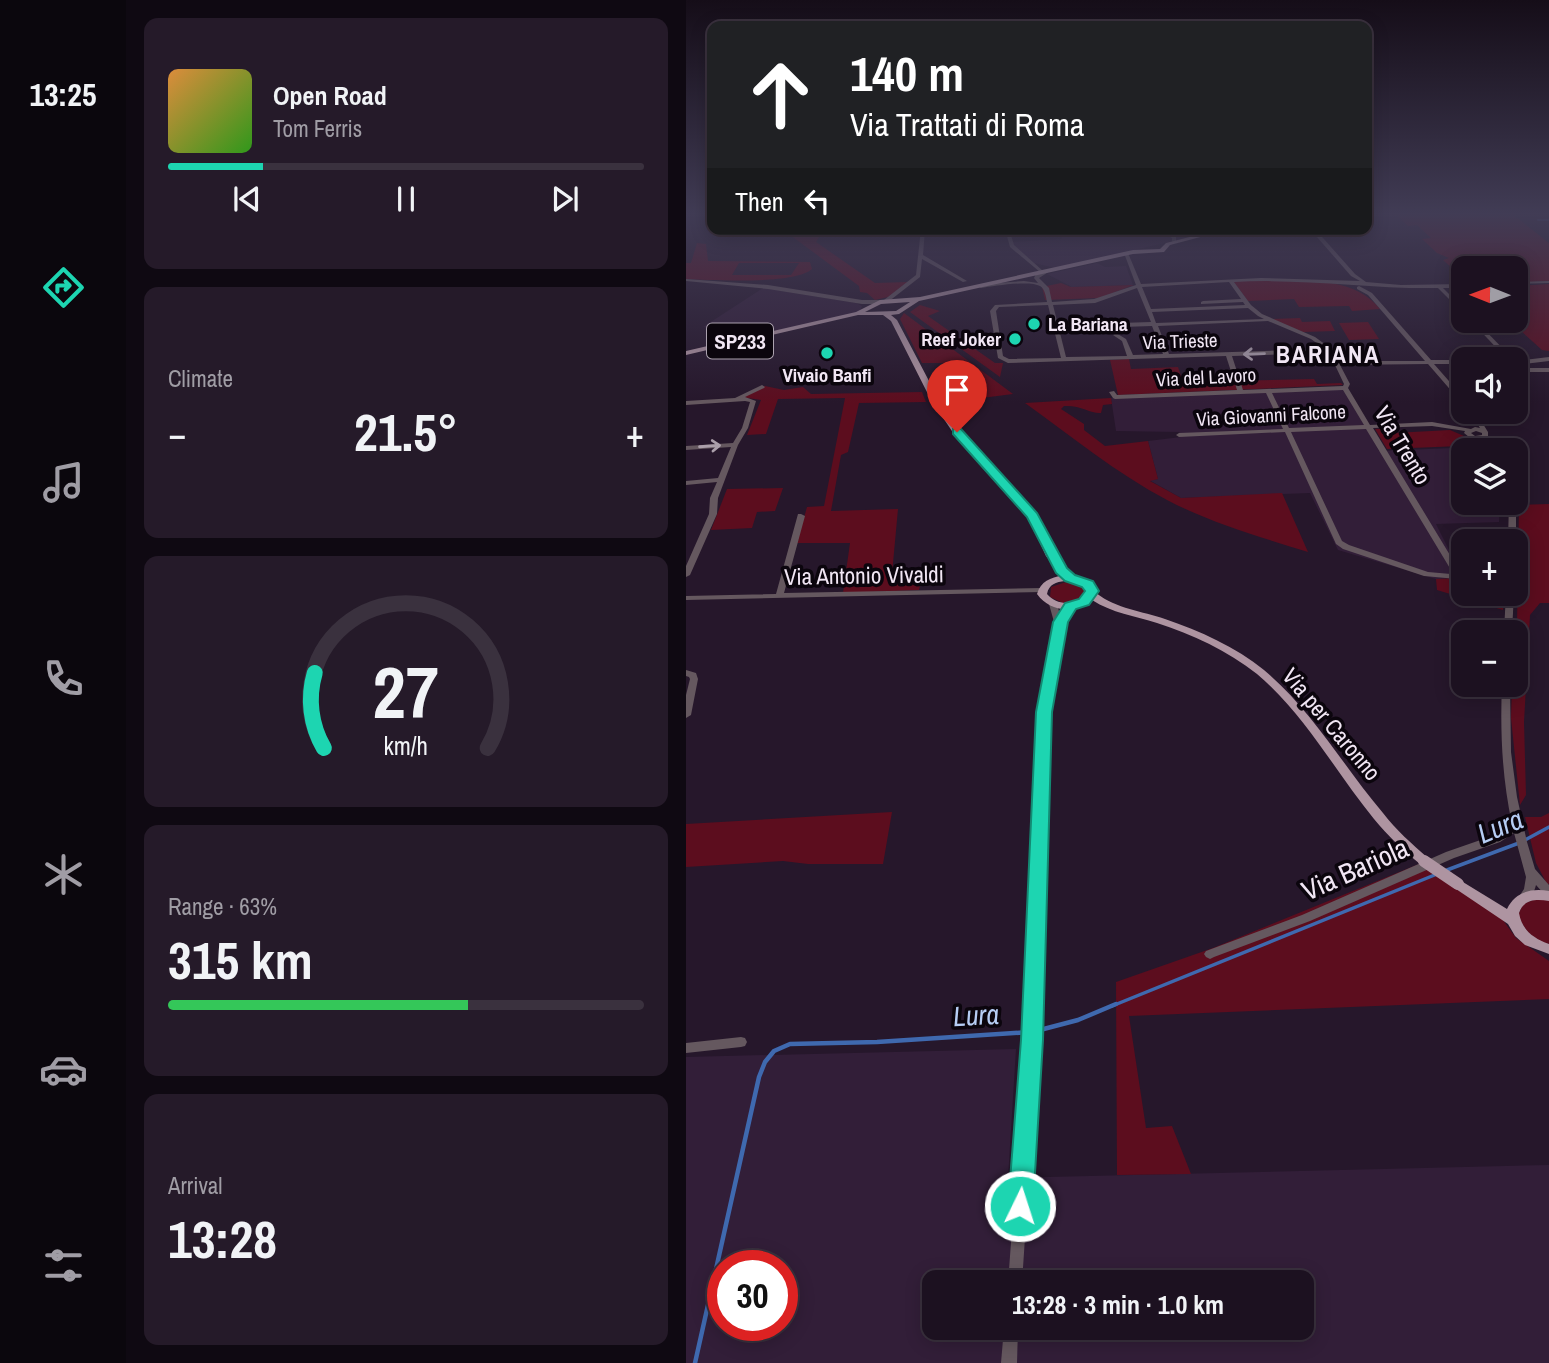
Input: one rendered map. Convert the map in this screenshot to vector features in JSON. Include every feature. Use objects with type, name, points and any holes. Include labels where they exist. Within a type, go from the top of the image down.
[{"type":"main road","points":[[1018,277],[920,299],[883,301],[876,310],[895,316],[935,400],[957,432],[1032,516],[1051,556],[1070,578]]},
{"type":"main road","points":[[898,299],[907,307]]},
{"type":"main road","points":[[895,316],[920,299]]},
{"type":"main road","name":"SP233","points":[[686,353],[876,310]]},
{"type":"main road","points":[[1051,556],[1055,580]]},
{"type":"main road","points":[[1070,578],[1088,584],[1092,594],[1118,608],[1053,604],[1044,598],[1042,590],[1055,580],[1070,578]]},
{"type":"main road","points":[[1075,605],[1092,594]]},
{"type":"main road","name":"Via per Caronno","points":[[1118,608],[1195,634],[1246,662],[1276,687],[1392,830],[1424,861],[1464,888]]},
{"type":"main road","points":[[1464,888],[1496,900],[1549,894]]},
{"type":"main road","points":[[1464,888],[1513,919],[1522,935],[1546,950]]},
{"type":"main road","points":[[1513,919],[1514,907],[1523,898]]},
{"type":"street","points":[[898,299],[917,277]]},
{"type":"street","points":[[957,277],[965,281]]},
{"type":"street","points":[[1037,277],[1046,287],[1064,359]]},
{"type":"street","points":[[1135,277],[1167,356]]},
{"type":"street","points":[[1354,277],[1357,286]]},
{"type":"street","points":[[1355,277],[1368,287],[1451,388]]},
{"type":"street","points":[[1050,303],[1098,301],[1138,286],[1279,279],[1368,287],[1451,286]]},
{"type":"street","points":[[686,280],[883,301]]},
{"type":"street","points":[[1231,281],[1249,306],[1268,320],[1313,338],[1331,351]]},
{"type":"street","points":[[976,287],[1024,282],[1046,287]]},
{"type":"street","points":[[1528,283],[1548,282]]},
{"type":"street","points":[[1357,286],[1451,287]]},
{"type":"street","points":[[1440,288],[1451,299]]},
{"type":"street","points":[[836,298],[876,310]]},
{"type":"street","points":[[1147,308],[1245,300]]},
{"type":"street","name":"Via Trieste","points":[[1050,303],[994,307],[1001,359],[1131,358],[1331,351]]},
{"type":"street","points":[[1147,308],[1249,306]]},
{"type":"street","points":[[1056,327],[1268,320]]},
{"type":"street","points":[[1485,333],[1498,347]]},
{"type":"street","points":[[1116,335],[1124,340],[1131,358]]},
{"type":"street","name":"Via Trento","points":[[1287,430],[1339,542],[1346,547],[1427,574],[1449,578],[1456,575],[1345,387],[1347,384],[1331,351]]},
{"type":"street","points":[[1296,352],[1307,363],[1451,362]]},
{"type":"street","points":[[1229,355],[1240,391]]},
{"type":"street","points":[[1528,362],[1549,359]]},
{"type":"street","points":[[1528,370],[1549,370]]},
{"type":"street","points":[[737,400],[762,387]]},
{"type":"street","name":"Via del Lavoro","points":[[1112,393],[1118,397],[1345,387]]},
{"type":"street","points":[[1269,390],[1287,430]]},
{"type":"street","points":[[686,403],[752,400],[745,428],[735,445],[714,499],[713,514],[691,552],[686,575]]},
{"type":"street","name":"Via Giovanni Falcone","points":[[1179,435],[1432,424],[1470,431]]},
{"type":"street","points":[[1470,431],[1475,424]]},
{"type":"street","points":[[1480,424],[1488,438]]},
{"type":"street","points":[[1470,431],[1485,434]]},
{"type":"street","points":[[1470,431],[1477,438],[1485,434]]},
{"type":"street","points":[[686,448],[735,445]]},
{"type":"street","points":[[686,483],[721,480]]},
{"type":"street","points":[[779,596],[801,516]]},
{"type":"street","name":"Via Antonio Vivaldi","points":[[686,597],[1042,590]]},
{"type":"street","points":[[1016,1270],[1032,1040],[1044,712],[1058,631],[1058,617],[1053,604]]},
{"type":"street","points":[[1058,631],[1075,605]]},
{"type":"street","points":[[686,673],[693,675],[694,679],[686,715]]},
{"type":"street","points":[[1505,697],[1508,761],[1519,831],[1532,886],[1523,898]]},
{"type":"street","name":"Via Bariola","points":[[1210,954],[1306,918],[1450,855],[1519,831]]},
{"type":"street","points":[[1529,867],[1549,894]]},
{"type":"street","points":[[686,1048],[741,1042]]},
{"type":"street","points":[[1009,1363],[1011,1340]]},
{"type":"shaded area","points":[[686,277],[790,277],[733,280],[686,279]]},
{"type":"shaded area","points":[[846,277],[866,277],[875,283],[908,282],[888,297],[875,300],[867,293],[860,292],[859,286]]},
{"type":"shaded area","points":[[1052,277],[1130,277],[1133,285],[1072,287]]},
{"type":"shaded area","points":[[1528,277],[1549,277],[1549,281],[1528,282]]},
{"type":"shaded area","points":[[1279,279],[1347,287],[1370,299],[1380,309],[1352,311],[1349,306],[1299,307],[1294,299],[1248,301],[1233,281]]},
{"type":"shaded area","points":[[1061,283],[1071,287],[1134,285],[1099,298],[1045,300],[1042,287]]},
{"type":"shaded area","points":[[1549,284],[1549,351],[1542,350],[1523,333],[1528,333],[1528,285]]},
{"type":"shaded area","points":[[763,288],[862,306],[860,311],[846,315],[726,343],[716,329],[703,327]]},
{"type":"shaded area","points":[[920,305],[940,311],[928,316],[995,363],[1003,363],[1000,377],[910,312]]},
{"type":"shaded area","points":[[904,313],[1013,394],[943,403],[935,392],[944,391],[948,363],[922,363],[900,319]]},
{"type":"shaded area","points":[[1300,318],[1302,322],[1330,321],[1335,331],[1303,332],[1272,319]]},
{"type":"shaded area","points":[[1368,322],[1379,339],[1349,340],[1339,323]]},
{"type":"shaded area","points":[[1129,359],[1131,369],[1178,367],[1183,382],[1314,379],[1317,384],[1343,385],[1118,395],[1110,360]]},
{"type":"shaded area","points":[[765,386],[784,390],[803,387],[811,394],[922,392],[926,402],[859,403],[848,452],[841,455],[831,511],[898,509],[892,574],[923,572],[919,590],[843,593],[850,543],[797,543],[807,507],[824,506],[845,398],[778,399],[766,434],[747,435],[761,400],[741,397]]},
{"type":"shaded area","points":[[1344,388],[1379,451],[1451,448],[1451,515],[1499,515],[1499,522],[1436,524],[1451,554],[1451,578],[1436,579],[1338,550],[1310,493],[1181,498],[1149,480],[1158,479],[1148,441],[1181,437],[1179,432],[1116,431],[1111,398]]},
{"type":"shaded area","points":[[1111,398],[1112,404],[1103,405],[1101,413],[1070,406],[1061,409],[1084,424],[1084,430],[1105,446],[1148,441],[1158,479],[1150,481],[1181,498],[1282,493],[1308,552],[1218,523],[1167,500],[1112,466],[1025,403]]},
{"type":"shaded area","points":[[1390,428],[1394,433],[1450,430],[1469,438],[1451,438],[1451,446],[1387,449],[1375,429]]},
{"type":"shaded area","points":[[783,488],[775,511],[757,512],[752,528],[711,530],[727,489]]},
{"type":"shaded area","points":[[1549,504],[1549,603],[1540,603],[1530,615],[1528,651],[1528,620],[1517,620],[1517,606],[1528,606],[1528,529],[1519,529],[1519,515],[1528,515],[1528,505]]},
{"type":"shaded area","points":[[1451,578],[1451,594],[1437,590],[1436,579]]},
{"type":"shaded area","points":[[1066,582],[1082,585],[1086,591],[1083,598],[1063,603],[1050,597],[1051,587]]},
{"type":"shaded area","points":[[1512,697],[1525,697],[1526,795],[1520,805],[1511,718]]},
{"type":"shaded area","points":[[892,812],[883,864],[808,864],[783,861],[686,867],[686,824]]},
{"type":"shaded area","points":[[1549,813],[1547,884],[1536,863],[1525,817],[1541,817]]},
{"type":"shaded area","points":[[1419,864],[1500,916],[1516,938],[1549,961],[1549,999],[1129,1016],[1146,1128],[1172,1126],[1191,1174],[1117,1175],[1116,982],[1213,948]]},
{"type":"shaded area","points":[[1536,899],[1549,900],[1549,944],[1530,934],[1518,915],[1523,904]]},
{"type":"shaded area","points":[[1016,1049],[1008,1178],[1549,1165],[1549,1363],[686,1363],[686,1057]]},
{"type":"waterway","name":"Lura","points":[[1525,840],[1549,827]]},
{"type":"waterway","name":"Lura","points":[[1447,870],[1519,843]]},
{"type":"waterway","name":"Lura","points":[[1112,1006],[1437,874]]},
{"type":"waterway","name":"Lura","points":[[1036,1031],[1078,1020],[1116,1004]]},
{"type":"waterway","name":"Lura","points":[[695,1363],[759,1077],[765,1062],[774,1051],[790,1044],[877,1042],[1030,1032]]},
{"type":"place","name":"La Bariana","points":[[1034,324]]},
{"type":"place","name":"Reef Joker","points":[[1015,339]]},
{"type":"place","name":"Vivaio Banfi","points":[[827,353]]},
{"type":"district","name":"BARIANA","points":[[1328,354]]},
{"type":"route","points":[[957,432],[1032,516],[1051,556],[1061,570],[1070,578],[1088,584],[1092,591],[1084,602],[1070,606],[1060,622],[1044,712],[1032,1040],[1020,1206]]}]
